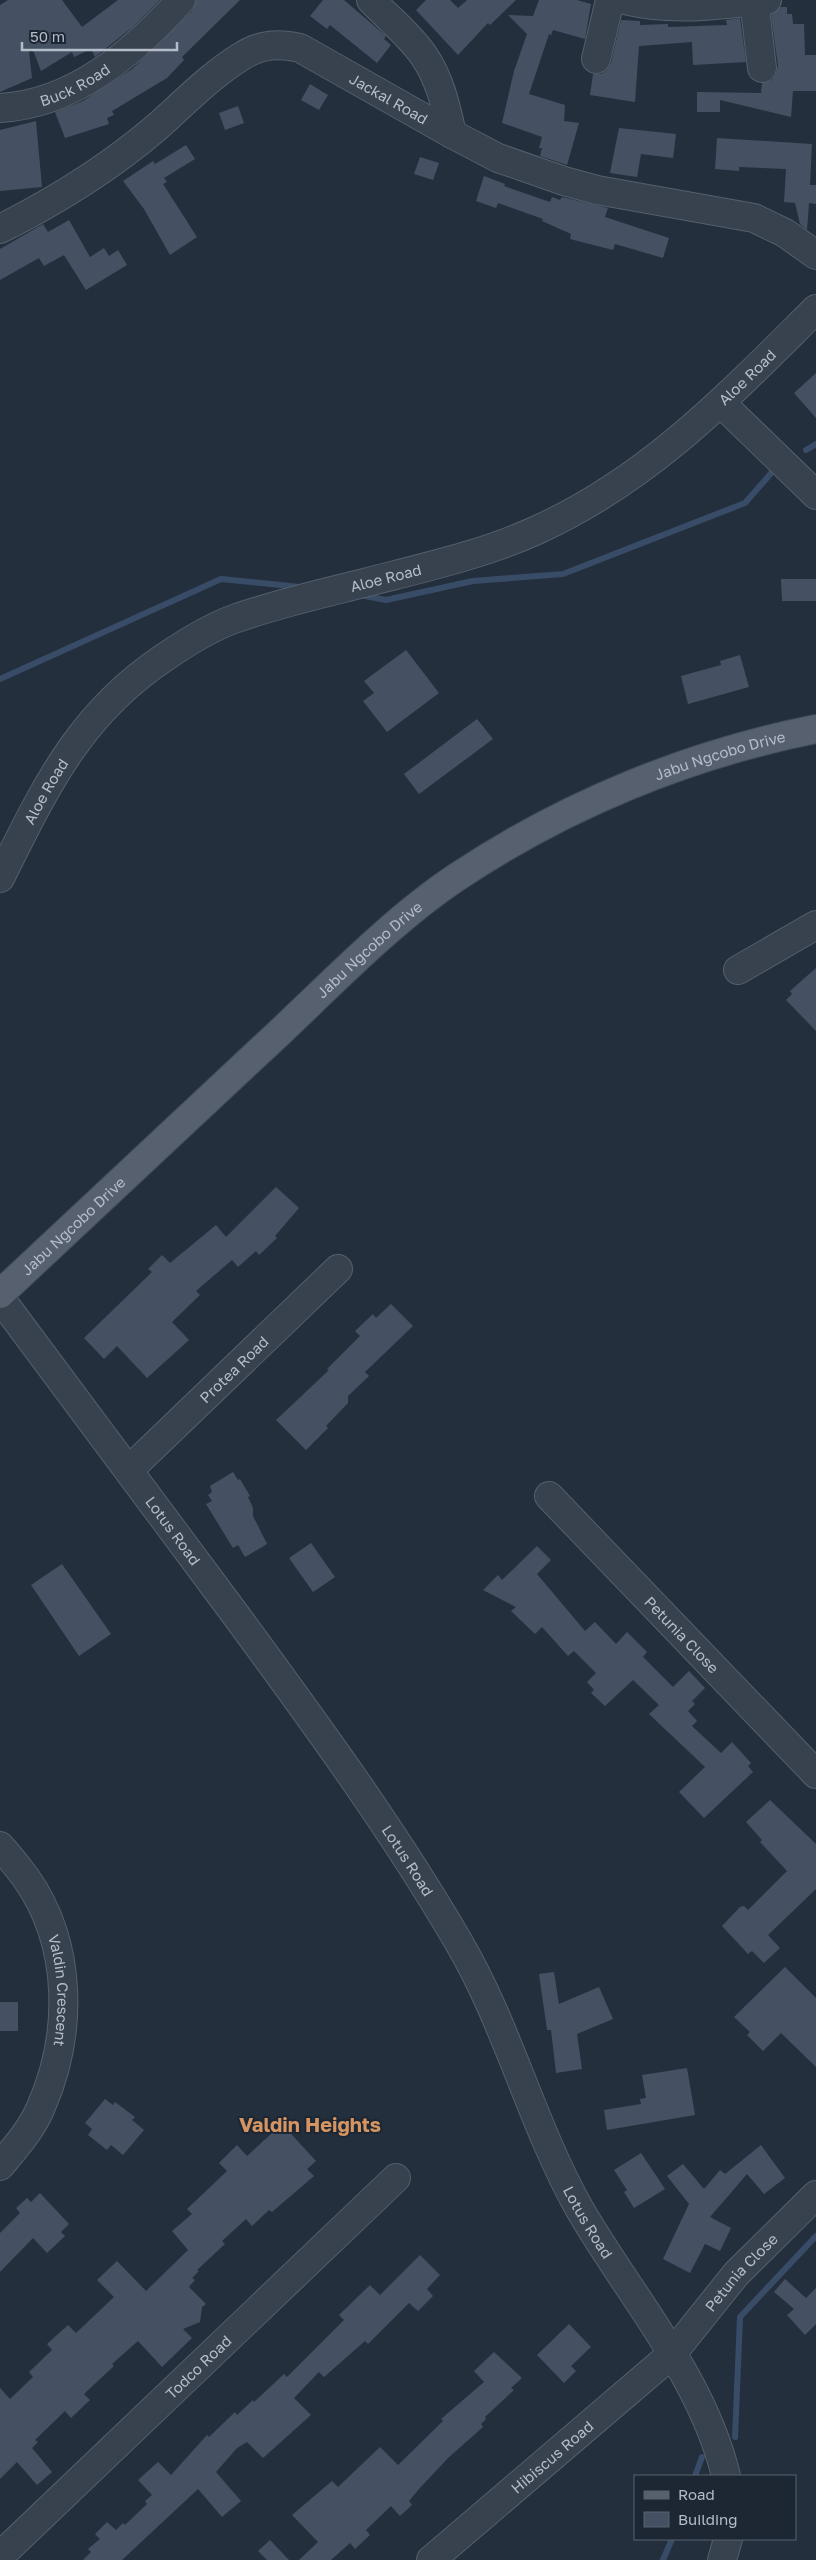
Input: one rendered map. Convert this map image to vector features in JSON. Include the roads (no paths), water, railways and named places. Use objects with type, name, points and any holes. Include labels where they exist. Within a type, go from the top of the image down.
[{"type":"main road","name":"Jabu Ngcobo Drive","points":[[0,1294],[342,974],[402,920],[456,877],[547,823],[627,786],[707,757],[816,729]]},
{"type":"street","name":"Buck Road","points":[[0,108],[37,102],[58,94],[93,76],[123,58],[148,36],[181,0]]},
{"type":"street","points":[[370,0],[422,54],[430,66],[446,105],[452,134]]},
{"type":"street","points":[[596,59],[610,0]]},
{"type":"street","points":[[624,0],[646,5],[679,8],[758,0],[762,68]]},
{"type":"street","name":"Jackal Road","points":[[0,229],[64,194],[115,159],[242,56],[270,45],[286,44],[300,48],[498,158],[564,181],[619,195],[754,218],[785,233],[816,255]]},
{"type":"street","name":"Aloe Road","points":[[0,878],[54,774],[94,717],[148,669],[185,643],[232,620],[278,605],[504,544],[538,530],[588,505],[638,473],[721,403],[816,309]]},
{"type":"street","points":[[721,403],[816,495]]},
{"type":"street","points":[[738,970],[811,934]]},
{"type":"street","name":"Protea Road","points":[[130,1470],[338,1269]]},
{"type":"street","name":"Lotus Road","points":[[0,1298],[130,1470],[342,1760],[459,1942],[496,2012],[537,2118],[579,2208],[672,2354],[717,2446],[726,2475]]},
{"type":"street","name":"Petunia Close","points":[[548,1496],[816,1774]]},
{"type":"street","name":"Valdin Crescent","points":[[0,1846],[27,1879],[48,1921],[59,1952],[64,1990],[63,2024],[55,2067],[41,2108],[26,2134],[0,2166]]},
{"type":"street","name":"Todco Road","points":[[0,2556],[396,2178]]},
{"type":"street","name":"Petunia Close","points":[[672,2354],[736,2274],[816,2195]]},
{"type":"street","name":"Hibiscus Road","points":[[431,2560],[672,2354]]},
{"type":"street","points":[[722,2560],[728,2540]]},
{"type":"waterway","points":[[806,450],[816,444]]},
{"type":"waterway","points":[[360,595],[386,600],[473,581],[563,574],[745,503],[773,471]]},
{"type":"waterway","points":[[0,679],[221,579],[300,587]]},
{"type":"waterway","points":[[735,2437],[740,2317],[816,2236]]},
{"type":"waterway","points":[[695,2475],[702,2457]]},
{"type":"waterway","points":[[663,2560],[672,2540]]},
{"type":"district","name":"Valdin Heights","points":[[310,2124]]}]
